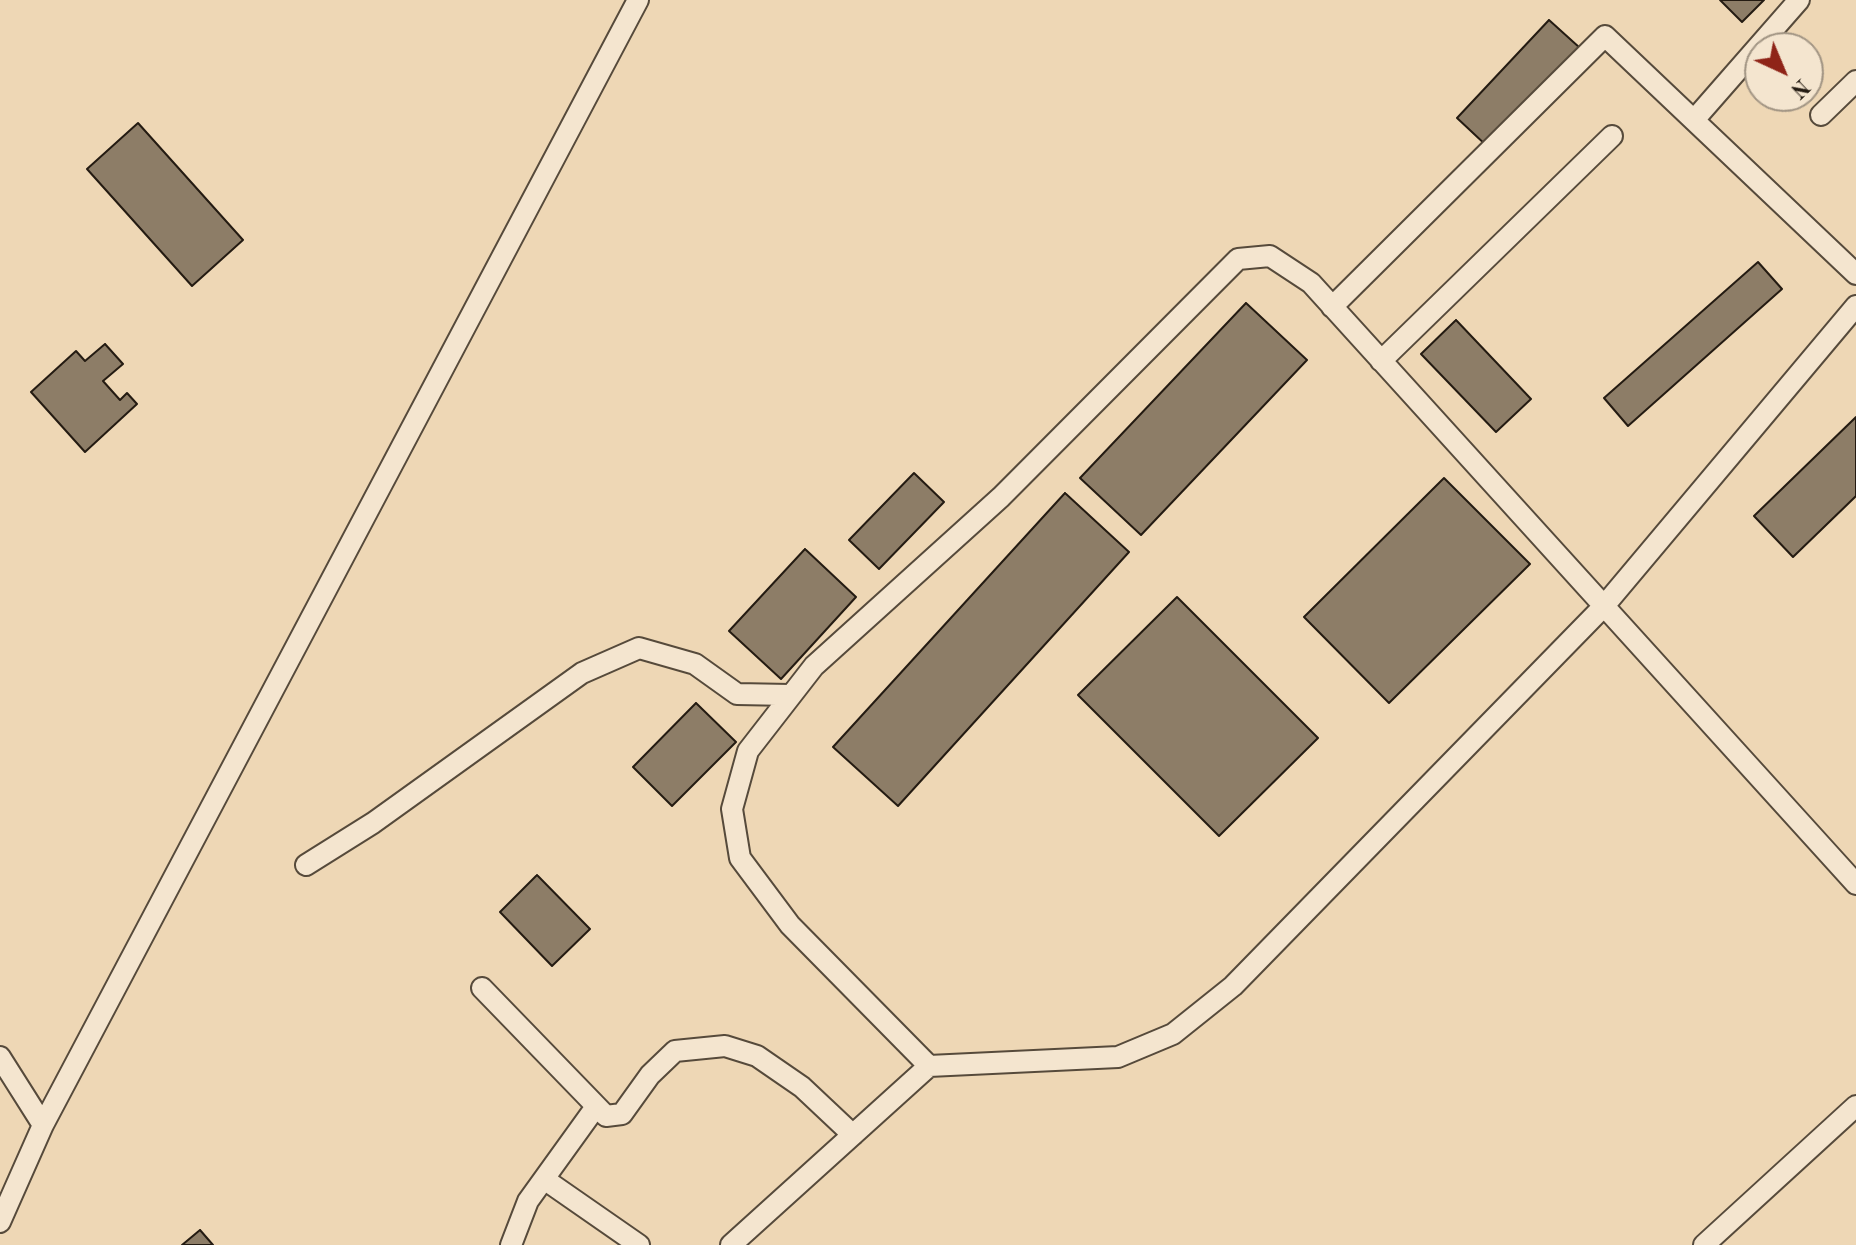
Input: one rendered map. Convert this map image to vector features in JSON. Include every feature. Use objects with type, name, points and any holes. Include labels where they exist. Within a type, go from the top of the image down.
[{"type":"lane","points":[[0,1222],[43,1125],[638,0]]},
{"type":"lane","points":[[1694,120],[1799,0]]},
{"type":"lane","points":[[1332,307],[1605,36],[1856,274]]},
{"type":"lane","points":[[1821,115],[1856,81]]},
{"type":"lane","points":[[1381,361],[1612,136]]},
{"type":"lane","points":[[929,1066],[790,925],[740,858],[732,809],[748,751],[814,666],[1001,497],[1238,259],[1270,256],[1311,283],[1856,884]]},
{"type":"lane","points":[[731,1245],[929,1066],[1118,1057],[1173,1034],[1233,986],[1604,606],[1856,306]]},
{"type":"lane","points":[[306,865],[373,823],[582,673],[639,648],[695,664],[737,694],[790,695]]},
{"type":"lane","points":[[482,988],[606,1116],[622,1114],[650,1075],[675,1051],[725,1046],[768,1064],[802,1087],[853,1135]]},
{"type":"lane","points":[[0,1057],[43,1125]]},
{"type":"lane","points":[[1704,1245],[1856,1106]]},
{"type":"lane","points":[[511,1245],[528,1201],[595,1108]]},
{"type":"lane","points":[[544,1179],[639,1245]]},
{"type":"building","points":[[1720,0],[1764,0],[1742,22]]},
{"type":"building","points":[[1549,20],[1580,48],[1488,147],[1457,118]]},
{"type":"building","points":[[138,123],[243,240],[192,286],[87,169]]},
{"type":"building","points":[[1758,262],[1782,289],[1628,426],[1604,398]]},
{"type":"building","points":[[1246,303],[1307,360],[1141,535],[1080,478]]},
{"type":"building","points":[[1456,320],[1531,399],[1496,432],[1421,354]]},
{"type":"building","points":[[105,344],[123,364],[103,381],[120,400],[127,393],[137,404],[85,452],[31,392],[76,351],[85,361]]},
{"type":"building","points":[[1856,417],[1856,496],[1793,557],[1754,516]]},
{"type":"building","points":[[914,473],[944,502],[879,569],[849,540]]},
{"type":"building","points":[[1444,478],[1530,564],[1389,703],[1304,617]]},
{"type":"building","points":[[1065,493],[1129,552],[898,806],[833,747]]},
{"type":"building","points":[[805,549],[856,597],[781,679],[729,631]]},
{"type":"building","points":[[1177,597],[1318,738],[1219,836],[1078,695]]},
{"type":"building","points":[[696,703],[736,742],[672,806],[633,767]]},
{"type":"building","points":[[537,875],[590,929],[552,966],[500,912]]},
{"type":"building","points":[[200,1230],[213,1245],[182,1245]]}]
